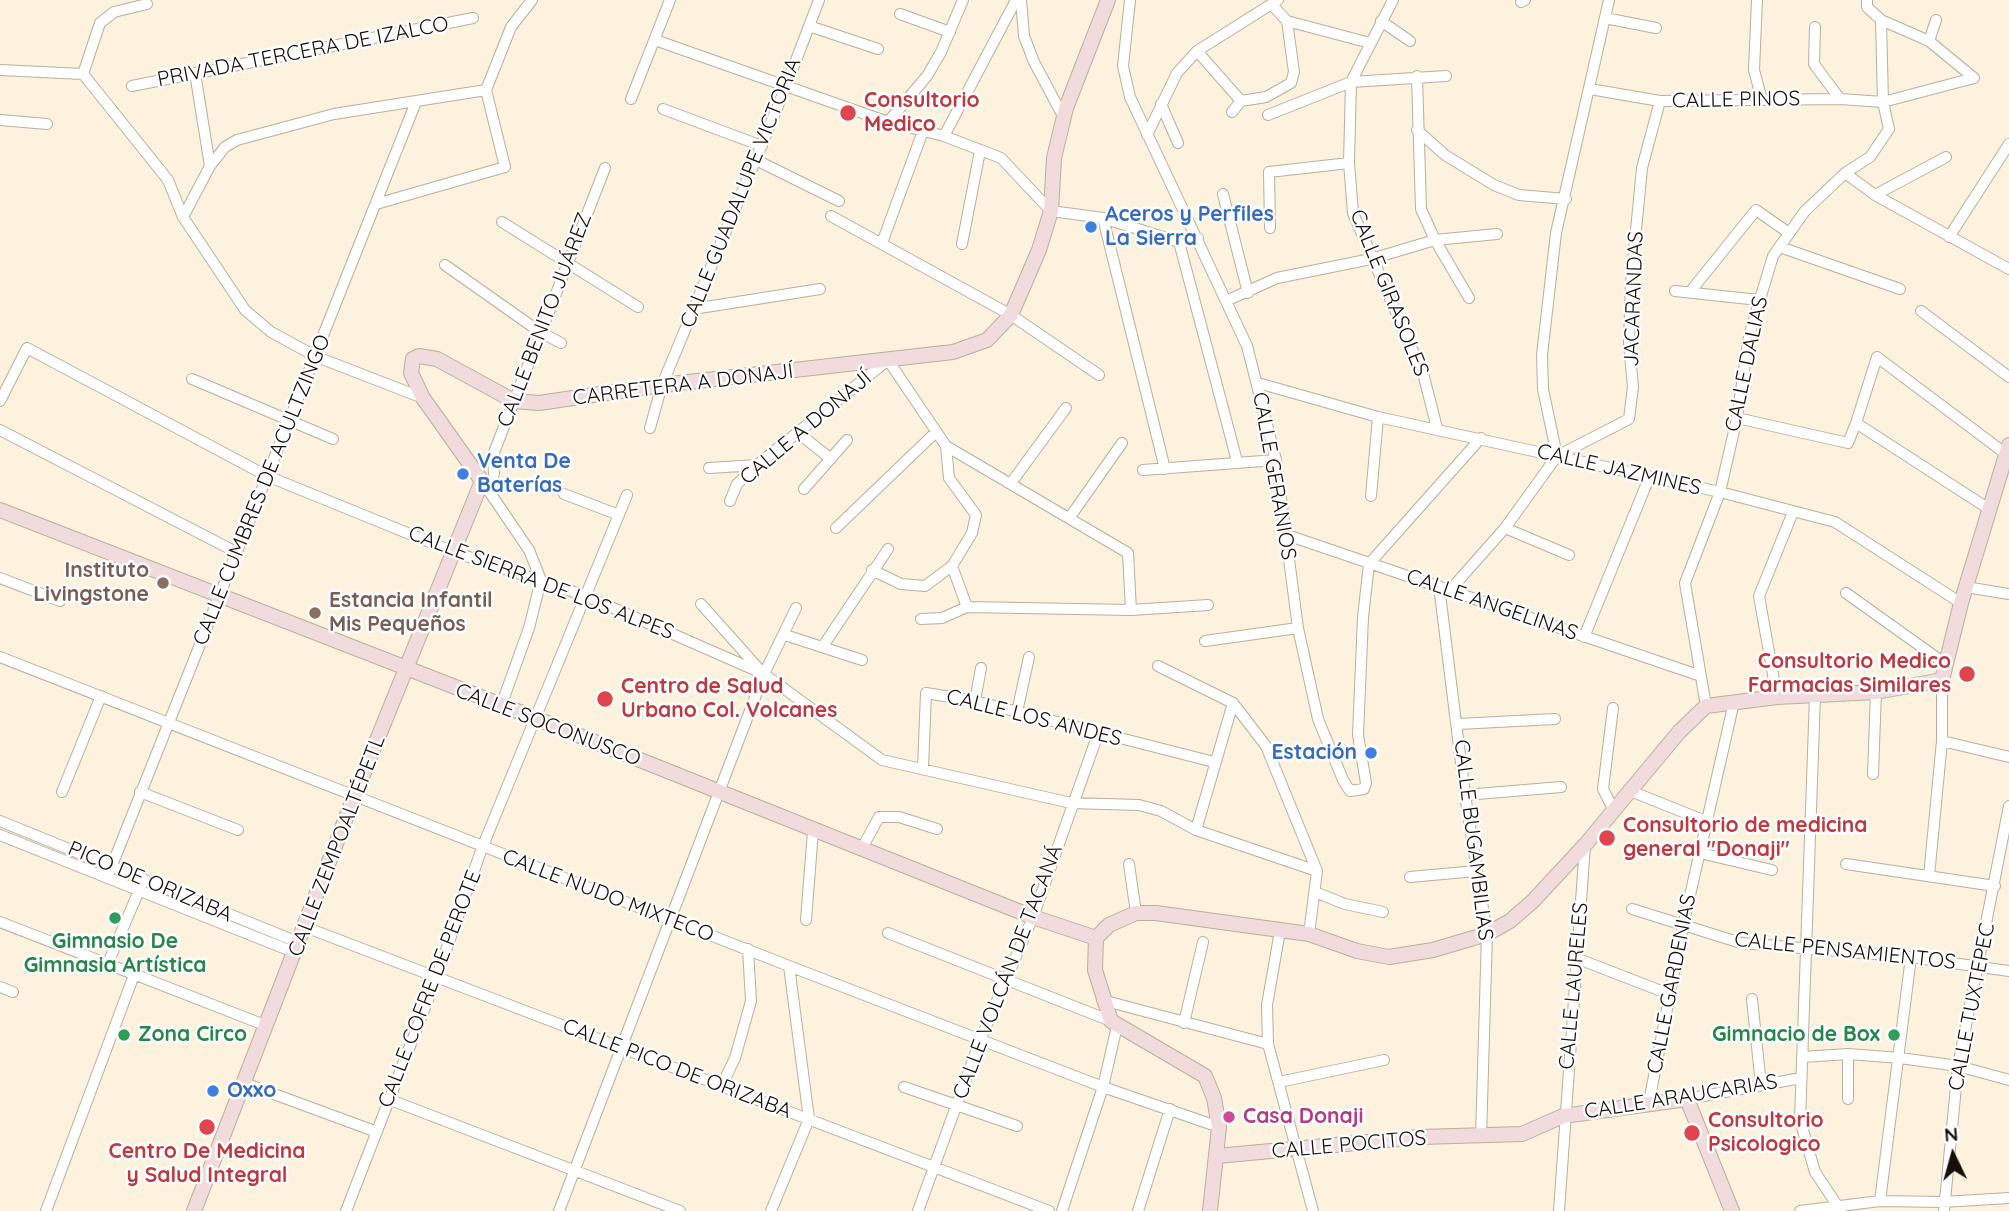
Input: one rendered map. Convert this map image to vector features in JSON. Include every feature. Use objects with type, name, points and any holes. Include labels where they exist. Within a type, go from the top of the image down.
[{"type":"main road","name":"CARRETERA A DONAJÍ","points":[[488,477],[423,398],[411,373],[413,359],[419,356],[437,359],[514,401],[551,402],[662,385],[953,352],[987,340],[1012,315],[1040,250],[1051,211],[1054,158],[1064,118],[1108,0]]},
{"type":"main road","points":[[1210,1211],[1219,1127],[1214,1098],[1205,1076],[1174,1055],[1114,1023],[1102,1000],[1095,970],[1096,938],[1109,926],[1136,913],[1156,913],[1310,934],[1357,951],[1389,957],[1433,950],[1487,934],[1510,921],[1533,901],[1585,845],[1628,790],[1696,713],[1706,706],[1777,697],[1876,692],[1942,680],[1944,663],[1961,603],[2008,450]]},
{"type":"main road","name":"CALLE ZEMPOALTÉPETL","points":[[194,1211],[298,948],[354,797],[454,552],[488,477]]},
{"type":"main road","name":"CALLE SOCONUSCO","points":[[0,510],[407,671],[535,718],[861,850],[1033,917],[1096,938]]},
{"type":"main road","points":[[1687,1098],[1732,1211]]},
{"type":"main road","name":"CALLE ARAUCARIAS","points":[[1481,1137],[1522,1134],[1563,1116],[1687,1098]]},
{"type":"main road","name":"CALLE POCITOS","points":[[1217,1156],[1421,1137],[1481,1137]]},
{"type":"street","points":[[376,204],[505,167],[486,90],[511,27],[532,0]]},
{"type":"street","points":[[632,99],[670,0]]},
{"type":"street","name":"CALLE GUADALUPE VICTORIA","points":[[662,385],[762,146],[819,0]]},
{"type":"street","points":[[888,122],[927,76],[963,0]]},
{"type":"street","points":[[944,136],[1016,0]]},
{"type":"street","points":[[1021,0],[1024,36],[1034,62],[1064,118]]},
{"type":"street","name":"CALLE GERANIOS","points":[[1130,0],[1123,66],[1130,97],[1247,346],[1276,460],[1298,628],[1318,719],[1331,754],[1350,791],[1364,789],[1366,783],[1358,735],[1369,564]]},
{"type":"street","name":"CALLE GIRASOLES","points":[[1394,0],[1351,82],[1349,163],[1353,214],[1424,377],[1437,428]]},
{"type":"street","points":[[1451,589],[1505,528],[1558,456],[1545,401],[1542,355],[1556,233],[1566,199],[1609,0]]},
{"type":"street","points":[[1757,0],[1754,70],[1762,100]]},
{"type":"street","points":[[1867,0],[1867,7],[1881,20],[1929,41],[1937,20]]},
{"type":"street","points":[[1147,135],[1177,72],[1197,51],[1257,11],[1276,3],[1287,21],[1294,72],[1291,83],[1283,90],[1266,97],[1241,101],[1232,112]]},
{"type":"street","points":[[83,74],[100,23],[114,12],[147,4]]},
{"type":"street","points":[[900,14],[950,32]]},
{"type":"street","name":"PRIVADA TERCERA DE IZALCO","points":[[132,86],[473,18]]},
{"type":"street","points":[[1605,18],[1656,28]]},
{"type":"street","name":"CALLE DALIAS","points":[[1706,706],[1698,675],[1685,583],[1720,492],[1737,418],[1749,336],[1773,256],[1805,211],[1845,173],[1870,158],[1889,129],[1883,102],[1881,20]]},
{"type":"street","points":[[1287,21],[1370,43]]},
{"type":"street","points":[[1381,21],[1410,41]]},
{"type":"street","points":[[809,26],[878,49]]},
{"type":"street","points":[[1815,27],[1814,64],[1840,99]]},
{"type":"street","points":[[654,40],[787,84],[888,122],[944,136],[1001,158],[1051,211],[1103,218],[1179,243],[1198,239]]},
{"type":"street","name":"CALLE PINOS","points":[[1590,89],[1660,101],[1840,99],[1883,102],[1974,78],[1929,41]]},
{"type":"street","points":[[1197,51],[1241,101]]},
{"type":"street","points":[[0,70],[83,74],[168,180],[183,217],[245,310],[271,332],[317,357],[423,398]]},
{"type":"street","points":[[195,73],[210,166]]},
{"type":"street","points":[[1417,76],[1421,209],[1435,240],[1469,298]]},
{"type":"street","points":[[1268,115],[1351,82],[1446,76]]},
{"type":"street","points":[[183,217],[210,166],[225,147],[243,137],[334,114],[486,90]]},
{"type":"street","name":"JACARANDAS","points":[[1558,456],[1629,419],[1632,411],[1629,344],[1633,257],[1642,168],[1660,101]]},
{"type":"street","name":"CALLE CUMBRES DE ACULTZINGO","points":[[107,877],[167,721],[221,596],[288,422],[317,357],[416,102]]},
{"type":"street","points":[[1161,104],[1178,143]]},
{"type":"street","points":[[663,109],[762,146]]},
{"type":"street","points":[[0,120],[47,124]]},
{"type":"street","points":[[1417,130],[1445,155],[1494,184],[1519,195],[1566,199]]},
{"type":"street","points":[[882,243],[923,131]]},
{"type":"street","points":[[1949,237],[2009,144]]},
{"type":"street","points":[[962,244],[980,151]]},
{"type":"street","points":[[1875,195],[1947,157]]},
{"type":"street","points":[[756,160],[839,201]]},
{"type":"street","points":[[1269,223],[1269,172],[1349,163]]},
{"type":"street","name":"CALLE BENITO JUÁREZ","points":[[488,477],[492,459],[540,332],[605,168]]},
{"type":"street","points":[[1845,173],[1875,195],[2009,269]]},
{"type":"street","points":[[1223,194],[1248,293]]},
{"type":"street","points":[[1690,292],[1756,210],[1789,233]]},
{"type":"street","points":[[831,216],[1012,315],[1099,375]]},
{"type":"street","points":[[1103,218],[1165,469]]},
{"type":"street","points":[[502,222],[638,307]]},
{"type":"street","points":[[1226,301],[1277,278],[1371,259],[1435,240],[1497,234]]},
{"type":"street","points":[[1179,243],[1237,461]]},
{"type":"street","points":[[1780,247],[1900,289]]},
{"type":"street","points":[[445,265],[540,332],[561,343]]},
{"type":"street","points":[[693,309],[820,289]]},
{"type":"street","points":[[1675,290],[1759,300]]},
{"type":"street","points":[[1921,311],[2009,377]]},
{"type":"street","name":"CALLE SIERRA DE LOS ALPES","points":[[0,401],[27,348],[267,476],[454,552],[586,596],[764,674],[882,761],[1071,803],[1139,806],[1161,811],[1196,830],[1317,870]]},
{"type":"street","points":[[1737,418],[1848,443],[1877,357],[2008,450]]},
{"type":"street","points":[[888,360],[946,446],[1128,553],[1131,610]]},
{"type":"street","name":"CALLE A DONAJÍ","points":[[730,501],[737,484],[757,465],[888,360]]},
{"type":"street","points":[[192,379],[333,439]]},
{"type":"street","name":"CALLE JAZMINES","points":[[1258,383],[1378,417],[1720,492],[1835,522],[1961,603]]},
{"type":"street","points":[[650,428],[662,385]]},
{"type":"street","points":[[1011,483],[1066,408]]},
{"type":"street","points":[[1371,496],[1378,417]]},
{"type":"street","points":[[1856,424],[1989,509]]},
{"type":"street","points":[[0,430],[236,552]]},
{"type":"street","points":[[797,432],[831,459]]},
{"type":"street","points":[[836,528],[936,432]]},
{"type":"street","points":[[1369,564],[1481,438]]},
{"type":"street","points":[[804,489],[847,440]]},
{"type":"street","points":[[1070,517],[1122,443]]},
{"type":"street","points":[[872,570],[914,587],[925,586],[952,566],[972,533],[976,515],[949,478],[946,446]]},
{"type":"street","points":[[1143,470],[1276,460]]},
{"type":"street","points":[[709,468],[757,465]]},
{"type":"street","name":"CARRETERA A DONAJÍ","points":[[488,477],[529,550],[541,580]]},
{"type":"street","points":[[1584,637],[1649,478]]},
{"type":"street","points":[[564,494],[618,515]]},
{"type":"street","name":"CALLE COFRE DE PEROTE","points":[[346,1211],[436,979],[482,848],[627,495]]},
{"type":"street","points":[[1777,697],[1759,596],[1793,512]]},
{"type":"street","points":[[1505,528],[1569,555]]},
{"type":"street","name":"CALLE ANGELINAS","points":[[1287,535],[1698,675]]},
{"type":"street","points":[[823,646],[888,549]]},
{"type":"street","points":[[952,566],[967,607]]},
{"type":"street","points":[[0,578],[60,601]]},
{"type":"street","points":[[500,706],[528,628],[541,580]]},
{"type":"street","name":"CALLE BUGAMBILIAS","points":[[1439,586],[1465,795],[1487,934],[1481,1137]]},
{"type":"street","points":[[1966,587],[2009,594]]},
{"type":"street","points":[[1846,593],[1944,663]]},
{"type":"street","points":[[701,604],[764,674]]},
{"type":"street","points":[[921,620],[942,618],[967,607],[1131,610],[1208,605]]},
{"type":"street","points":[[559,1211],[721,793],[764,674],[796,608]]},
{"type":"street","points":[[1205,641],[1298,628]]},
{"type":"street","points":[[785,635],[862,660]]},
{"type":"street","name":"CALLE NUDO MIXTECO","points":[[0,657],[482,848],[1103,1087],[1219,1127]]},
{"type":"street","points":[[1017,712],[1029,657]]},
{"type":"street","points":[[1158,666],[1233,703],[1266,746],[1317,870],[1310,934]]},
{"type":"street","points":[[975,701],[981,668]]},
{"type":"street","points":[[1929,876],[1942,741],[1942,680]]},
{"type":"street","points":[[1873,774],[1876,692]]},
{"type":"street","name":"CALLE LOS ANDES","points":[[923,768],[926,693],[975,701],[1214,762]]},
{"type":"street","points":[[62,792],[101,696]]},
{"type":"street","points":[[1815,696],[1800,1120],[1815,1172],[1840,1208]]},
{"type":"street","name":"CALLE GARDENIAS","points":[[1649,1102],[1683,926],[1734,702]]},
{"type":"street","points":[[1196,830],[1233,703]]},
{"type":"street","points":[[1613,708],[1603,789],[1614,809]]},
{"type":"street","points":[[1458,724],[1555,719]]},
{"type":"street","name":"CALLE VOLCÁN DE TACANÁ","points":[[918,1211],[981,1038],[1033,917],[1071,803],[1098,734]]},
{"type":"street","points":[[1942,741],[2009,757]]},
{"type":"street","points":[[1465,795],[1561,787]]},
{"type":"street","points":[[1628,790],[1708,822]]},
{"type":"street","points":[[140,792],[238,830]]},
{"type":"street","name":"CALLE TUXTEPEC","points":[[1944,1207],[1958,1066],[2009,806]]},
{"type":"street","points":[[861,850],[879,817],[898,817],[937,829]]},
{"type":"street","name":"PICO DE ORIZABA","points":[[0,821],[113,866],[141,886]]},
{"type":"street","points":[[806,920],[813,831]]},
{"type":"street","name":"PICO DE ORIZABA","points":[[0,835],[107,877],[141,886],[298,948]]},
{"type":"street","name":"CALLE LAURELES","points":[[1559,1211],[1563,1116],[1585,845]]},
{"type":"street","points":[[1700,853],[1772,870]]},
{"type":"street","points":[[1129,864],[1136,913]]},
{"type":"street","points":[[1846,864],[1995,886]]},
{"type":"street","points":[[1410,877],[1476,871]]},
{"type":"street","points":[[108,963],[141,886]]},
{"type":"street","points":[[1315,892],[1345,904],[1383,912]]},
{"type":"street","name":"CALLE PENSAMIENTOS","points":[[1632,909],[1741,943],[1912,957],[2009,971]]},
{"type":"street","points":[[0,922],[267,1026]]},
{"type":"street","name":"CALLE PICO DE ORIZABA","points":[[305,927],[1049,1211]]},
{"type":"street","points":[[1280,931],[1267,1005],[1268,1044],[1313,1211]]},
{"type":"street","points":[[888,933],[1114,1023],[1103,1087],[1062,1211]]},
{"type":"street","points":[[1184,1023],[1203,942]]},
{"type":"street","points":[[722,1084],[735,1058],[751,1001],[748,949]]},
{"type":"street","points":[[1880,1201],[1912,957]]},
{"type":"street","points":[[1576,958],[1669,994]]},
{"type":"street","points":[[771,1211],[809,1119],[789,966]]},
{"type":"street","points":[[46,1211],[134,975]]},
{"type":"street","points":[[0,986],[13,992]]},
{"type":"street","points":[[1752,999],[1761,1085]]},
{"type":"street","points":[[1102,1000],[1268,1044]]},
{"type":"street","points":[[1802,1057],[1848,1054],[1900,1058],[1958,1066],[2009,1080]]},
{"type":"street","points":[[1848,1054],[1848,1099]]},
{"type":"street","points":[[1279,1082],[1384,1060]]},
{"type":"street","name":"CALLE ARAUCARIAS","points":[[1687,1098],[1801,1079]]},
{"type":"street","points":[[244,1083],[377,1132]]},
{"type":"street","points":[[904,1087],[1017,1126]]},
{"type":"street","points":[[388,1099],[680,1211]]},
{"type":"street","points":[[1138,1211],[1170,1109]]},
{"type":"street","points":[[1800,1211],[1880,1201],[1944,1207],[2009,1198]]},
{"type":"place","name":"Consultorio Medico","points":[[848,113]]},
{"type":"place","name":"Aceros y Perfiles La Sierra","points":[[1091,227]]},
{"type":"place","name":"Venta De Baterías","points":[[463,474]]},
{"type":"place","name":"Instituto Livingstone","points":[[163,583]]},
{"type":"place","name":"Estancia Infantil Mis Pequeños","points":[[315,613]]},
{"type":"place","name":"Consultorio Medico Farmacias Similares","points":[[1967,674]]},
{"type":"place","name":"Centro de Salud Urbano Col. Volcanes","points":[[605,699]]},
{"type":"place","name":"Estación","points":[[1371,753]]},
{"type":"place","name":"Consultorio de medicina general \"Donaji\"","points":[[1607,838]]},
{"type":"place","name":"Gimnasio De Gimnasia Artística","points":[[115,918]]},
{"type":"place","name":"Zona Circo","points":[[124,1035]]},
{"type":"place","name":"Gimnacio de Box","points":[[1894,1035]]},
{"type":"place","name":"Oxxo","points":[[213,1091]]},
{"type":"place","name":"Casa Donaji","points":[[1229,1117]]},
{"type":"place","name":"Centro De Medicina y Salud Integral","points":[[207,1127]]},
{"type":"place","name":"Consultorio Psicologico","points":[[1692,1133]]}]
